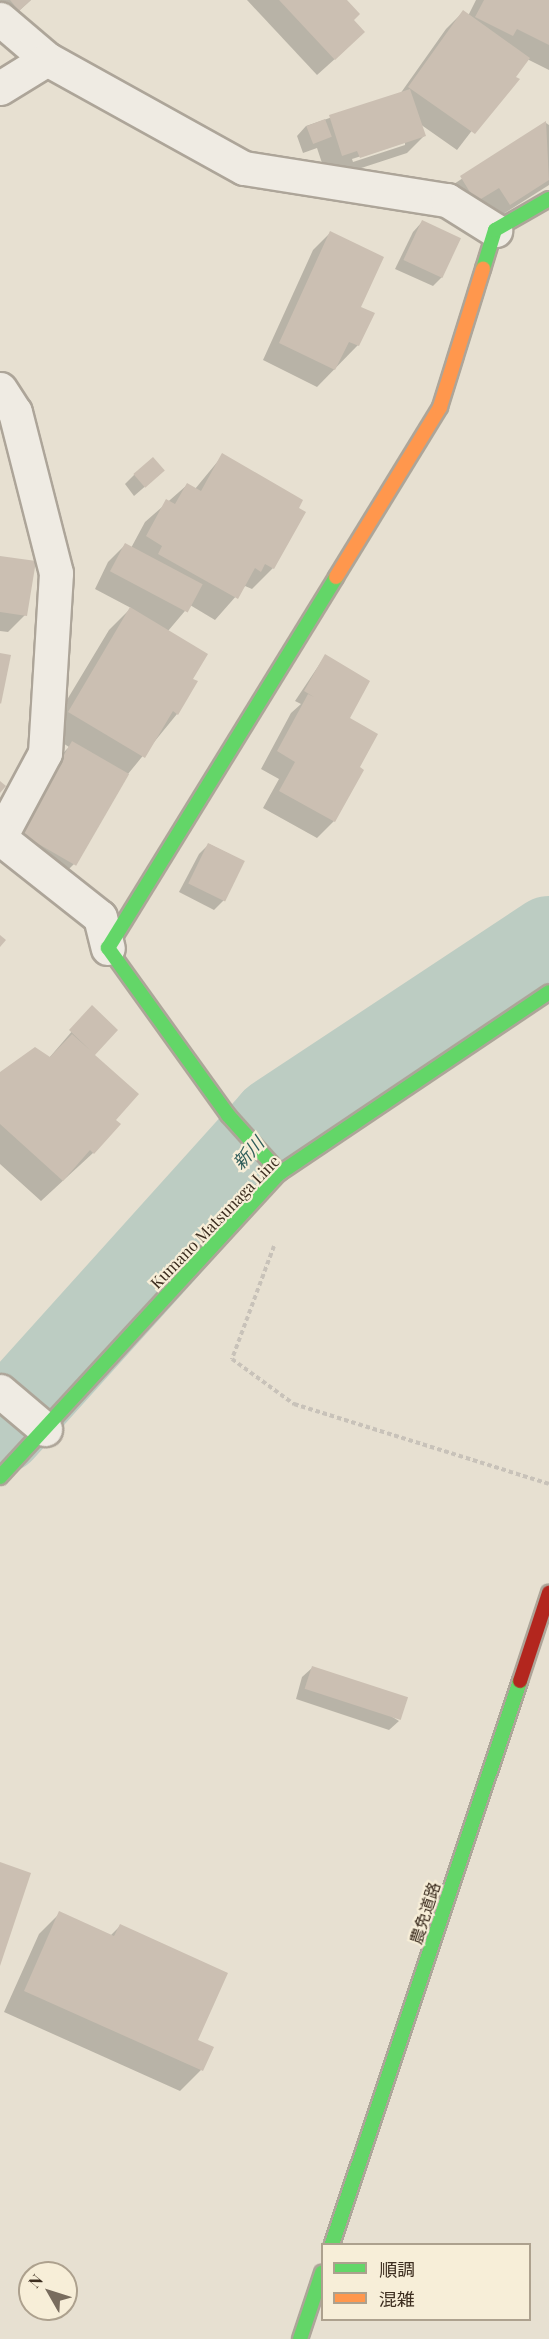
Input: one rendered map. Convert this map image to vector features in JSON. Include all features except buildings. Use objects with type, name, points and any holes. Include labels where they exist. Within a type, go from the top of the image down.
[{"type":"street","points":[[0,19],[47,59],[244,168],[447,200],[495,230]]},
{"type":"street","points":[[0,88],[47,59]]},
{"type":"street","points":[[108,948],[440,407],[495,230],[549,199]]},
{"type":"street","points":[[0,389],[15,412],[56,573],[45,753],[0,838],[100,917],[108,948],[228,1115],[280,1173]]},
{"type":"street","name":"Kumano Matsunaga Line","points":[[0,1477],[280,1173],[549,992]]},
{"type":"street","points":[[0,1391],[45,1429]]},
{"type":"street","name":"農免道路","points":[[332,2243],[549,1593]]},
{"type":"street","points":[[300,2339],[321,2276]]},
{"type":"path","points":[[275,1243],[232,1359],[294,1404],[549,1484]]},
{"type":"waterway","name":"新川","points":[[0,1429],[276,1122],[549,941]]},
{"type":"traffic: fast","points":[[483,269],[495,230],[549,199]]},
{"type":"traffic: fast","points":[[280,1173],[228,1115],[108,948],[336,577]]},
{"type":"traffic: fast","points":[[0,1477],[280,1173],[549,992]]},
{"type":"traffic: fast","points":[[332,2243],[520,1681]]},
{"type":"traffic: fast","points":[[300,2339],[321,2276]]},
{"type":"traffic: slow","points":[[336,577],[440,407],[483,269]]},
{"type":"traffic: jam","points":[[520,1681],[549,1593]]}]
